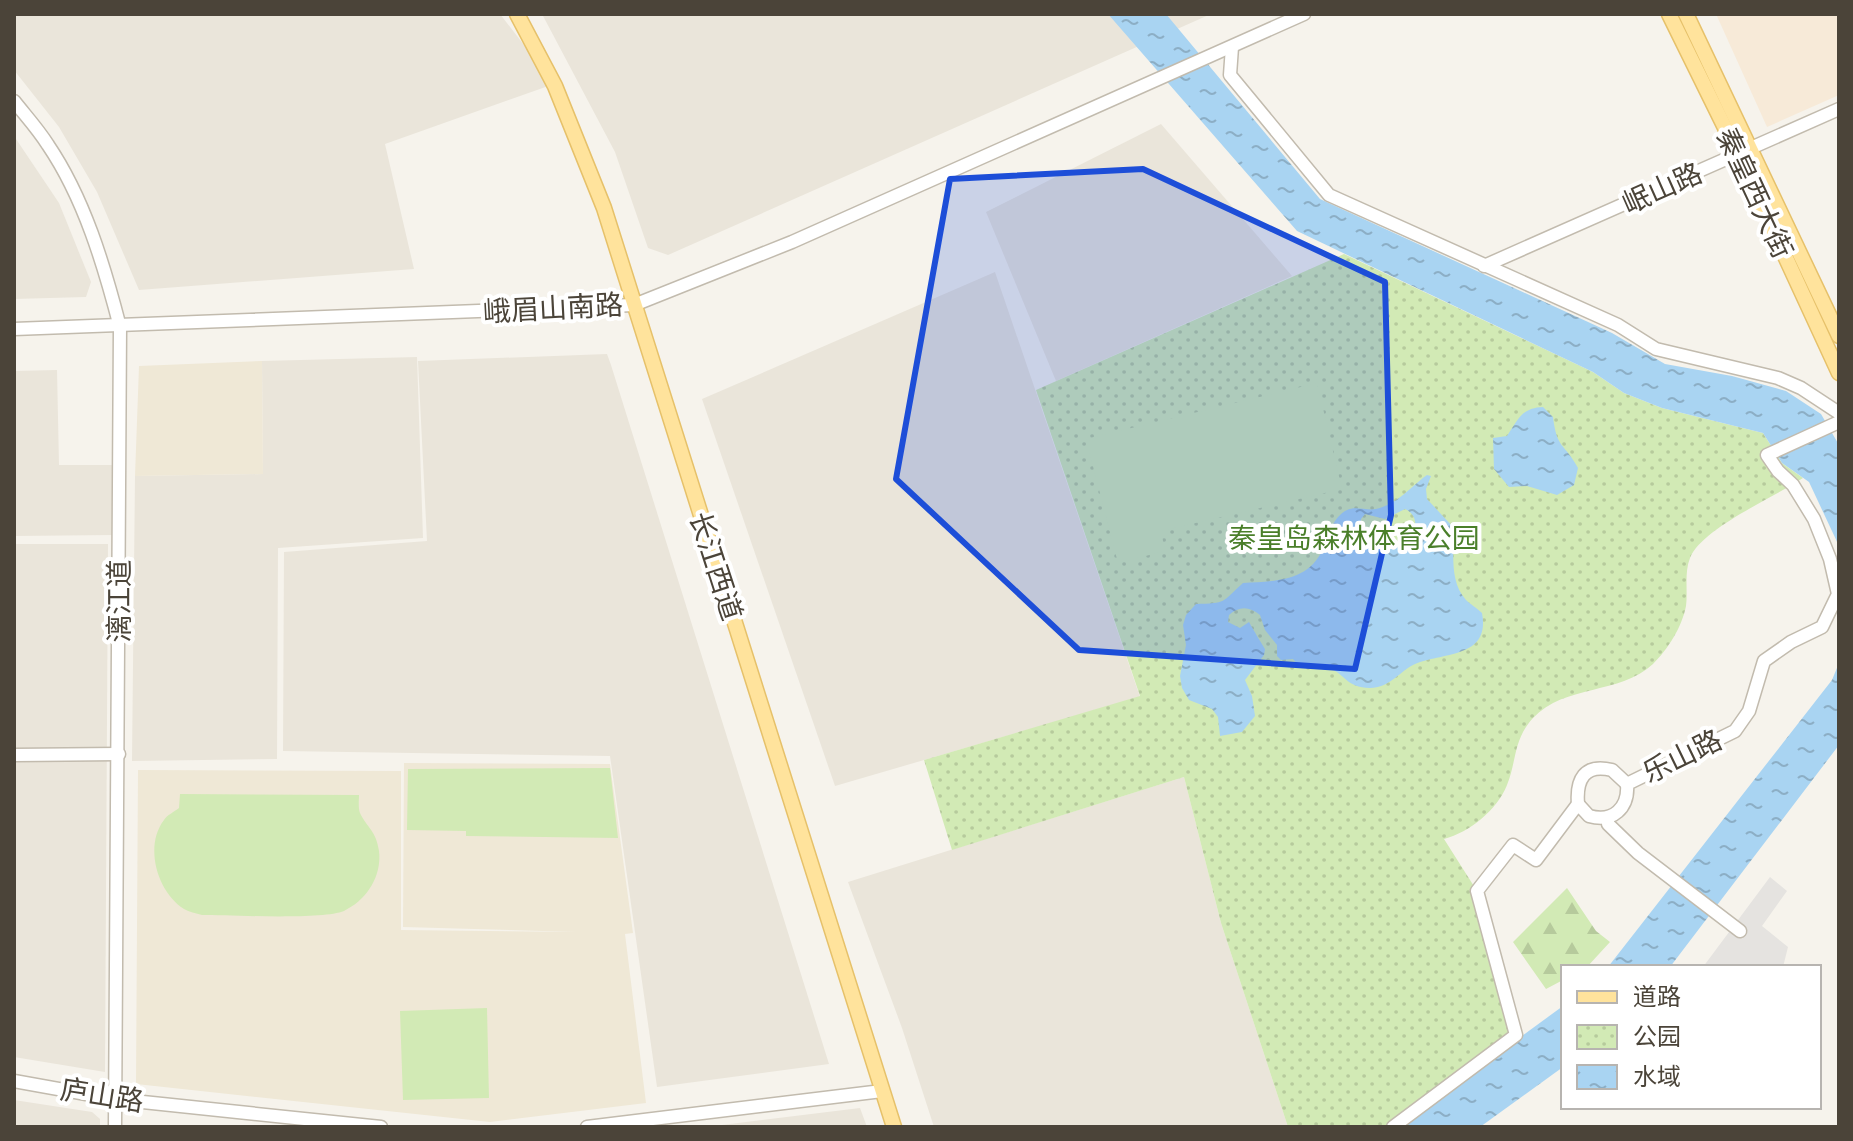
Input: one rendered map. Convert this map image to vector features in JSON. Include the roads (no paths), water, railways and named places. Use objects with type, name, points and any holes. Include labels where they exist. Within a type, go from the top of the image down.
[{"type":"main road","name":"长江西道","points":[[517,14],[555,86],[604,208],[894,1127]]},
{"type":"main road","name":"秦皇西大街","points":[[1669,14],[1745,151],[1839,336]]},
{"type":"main road","name":"秦皇西大街","points":[[1686,14],[1839,373]]},
{"type":"street","name":"峨眉山南路","points":[[14,329],[634,305],[792,242],[1304,14]]},
{"type":"street","points":[[1232,47],[1230,75],[1329,195],[1618,325],[1656,349],[1778,378],[1801,388],[1838,419]]},
{"type":"street","name":"漓江道","points":[[14,101],[49,146],[87,220],[105,268],[120,327],[115,1127]]},
{"type":"street","name":"岷山路","points":[[1484,266],[1839,109]]},
{"type":"street","name":"乐山路","points":[[1627,784],[1735,731],[1749,711],[1764,661],[1791,642],[1822,627],[1838,594],[1830,559],[1814,519],[1793,485],[1767,455],[1838,419]]},
{"type":"street","points":[[14,755],[119,754]]},
{"type":"street","name":"乐山路","points":[[1393,1127],[1516,1035],[1477,891],[1513,845],[1536,860],[1578,804],[1578,784],[1582,776],[1591,770],[1603,768],[1612,770],[1627,784]]},
{"type":"street","name":"乐山路","points":[[1608,819],[1625,805],[1627,784]]},
{"type":"street","points":[[1578,804],[1589,816],[1608,819],[1608,824],[1638,853],[1740,931]]},
{"type":"street","name":"庐山路","points":[[14,1081],[114,1099],[381,1127]]},
{"type":"street","points":[[587,1127],[882,1091]]},
{"type":"water","points":[[1108,14],[1166,14],[1320,199],[1612,333],[1665,364],[1732,376],[1786,391],[1821,414],[1839,445],[1839,546],[1809,482],[1782,463],[1763,433],[1662,408],[1624,393],[1593,372],[1297,231]]},
{"type":"water","points":[[1543,407],[1553,417],[1559,441],[1578,468],[1574,485],[1557,495],[1527,486],[1509,487],[1494,469],[1493,438],[1507,436],[1525,412]]},
{"type":"water","points":[[1427,475],[1431,476],[1426,489],[1427,499],[1453,527],[1454,565],[1460,592],[1482,613],[1483,628],[1479,639],[1461,652],[1413,665],[1383,686],[1370,688],[1356,686],[1327,667],[1298,665],[1293,659],[1281,660],[1277,656],[1277,645],[1265,630],[1260,615],[1244,608],[1237,610],[1229,615],[1228,622],[1240,628],[1249,622],[1265,649],[1264,655],[1245,680],[1252,696],[1255,716],[1242,732],[1220,736],[1218,717],[1212,709],[1189,700],[1182,688],[1180,676],[1186,645],[1183,625],[1186,615],[1196,604],[1223,601],[1243,583],[1278,580],[1300,574],[1317,560],[1333,524],[1345,511],[1384,507]],"holes":[[[1405,509],[1410,512],[1415,526],[1407,548],[1401,549],[1390,537],[1377,537],[1361,526],[1365,514],[1385,519]]]},
{"type":"water","points":[[1839,663],[1839,745],[1672,965],[1610,965],[1832,680]]},
{"type":"water","points":[[1561,1007],[1561,1068],[1480,1127],[1397,1127]]},
{"type":"park label","name":"秦皇岛森林体育公园","points":[[1354,538]]}]
